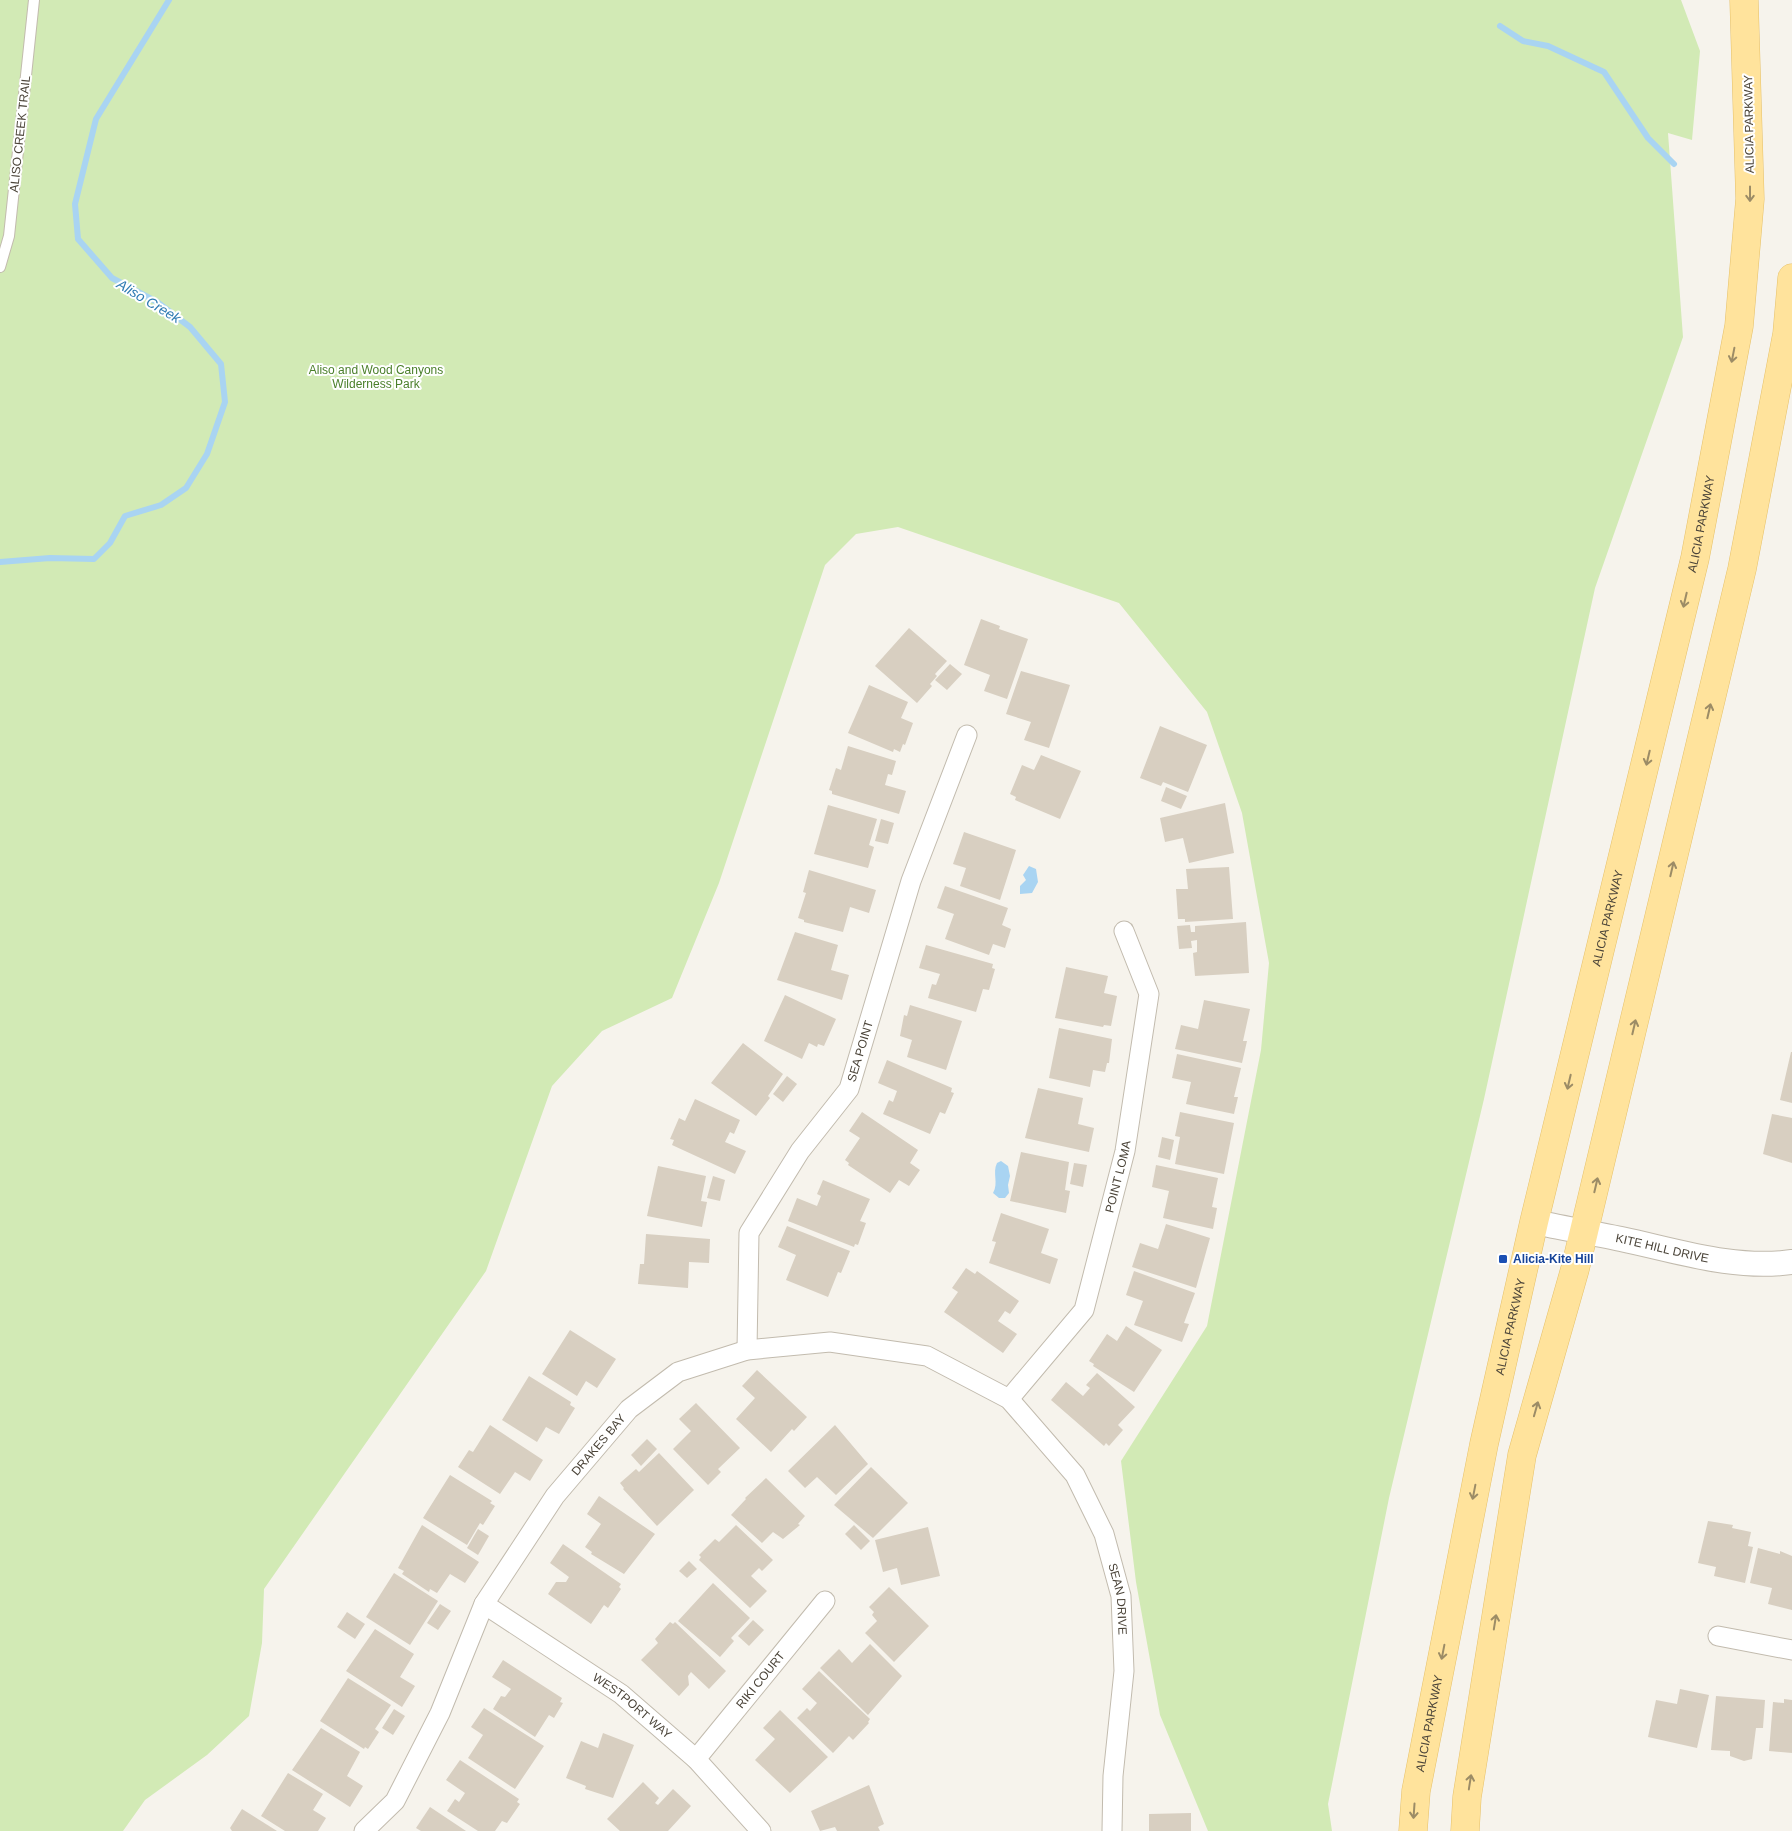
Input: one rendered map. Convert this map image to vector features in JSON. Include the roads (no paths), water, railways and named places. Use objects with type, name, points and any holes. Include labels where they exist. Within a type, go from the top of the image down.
[{"type":"main road","name":"ALICIA PARKWAY","points":[[1413,1831],[1416,1792],[1480,1464],[1534,1222],[1695,558],[1739,326],[1750,199],[1744,0]]},
{"type":"main road","points":[[1465,1831],[1467,1797],[1522,1455],[1585,1232],[1742,569],[1787,334],[1792,278]]},
{"type":"street","name":"SEA POINT","points":[[747,1350],[749,1233],[800,1151],[850,1089],[912,881],[967,735]]},
{"type":"street","name":"POINT LOMA","points":[[1009,1399],[1084,1310],[1126,1151],[1149,994],[1124,931]]},
{"type":"street","name":"KITE HILL DRIVE","points":[[1534,1222],[1695,1258],[1771,1265],[1792,1262]]},
{"type":"street","name":"DRAKES BAY","points":[[364,1831],[395,1801],[440,1713],[484,1604],[555,1496],[629,1409],[678,1372],[747,1350],[830,1342],[927,1356],[1009,1399]]},
{"type":"street","name":"SEAN DRIVE","points":[[1009,1399],[1075,1475],[1104,1534],[1121,1596],[1124,1671],[1113,1776],[1112,1831]]},
{"type":"street","name":"RIKI COURT","points":[[696,1759],[825,1601]]},
{"type":"street","name":"WESTPORT WAY","points":[[484,1604],[621,1694],[696,1759],[762,1831]]},
{"type":"street","points":[[1718,1636],[1792,1650]]},
{"type":"lane","name":"ALISO CREEK TRAIL","points":[[0,267],[9,236],[34,0]]},
{"type":"water","points":[[1029,866],[1036,869],[1038,882],[1032,893],[1020,894],[1020,886],[1026,880],[1023,875]]},
{"type":"water","points":[[1001,1161],[1008,1166],[1010,1176],[1009,1193],[1005,1198],[999,1198],[993,1193],[995,1189],[995,1170],[997,1163]]},
{"type":"waterway","name":"Aliso Creek","points":[[0,562],[50,558],[94,559],[110,543],[125,516],[161,505],[186,488],[207,454],[225,402],[221,364],[190,327],[157,302],[112,278],[78,239],[75,204],[96,119],[169,0]]},
{"type":"waterway","points":[[1500,26],[1523,41],[1548,46],[1604,72],[1648,138],[1674,164]]},
{"type":"place","name":"Alicia-Kite Hill","points":[[1503,1259]]},
{"type":"park label","name":"Aliso and Wood Canyons Wilderness Park","points":[[376,377]]}]
